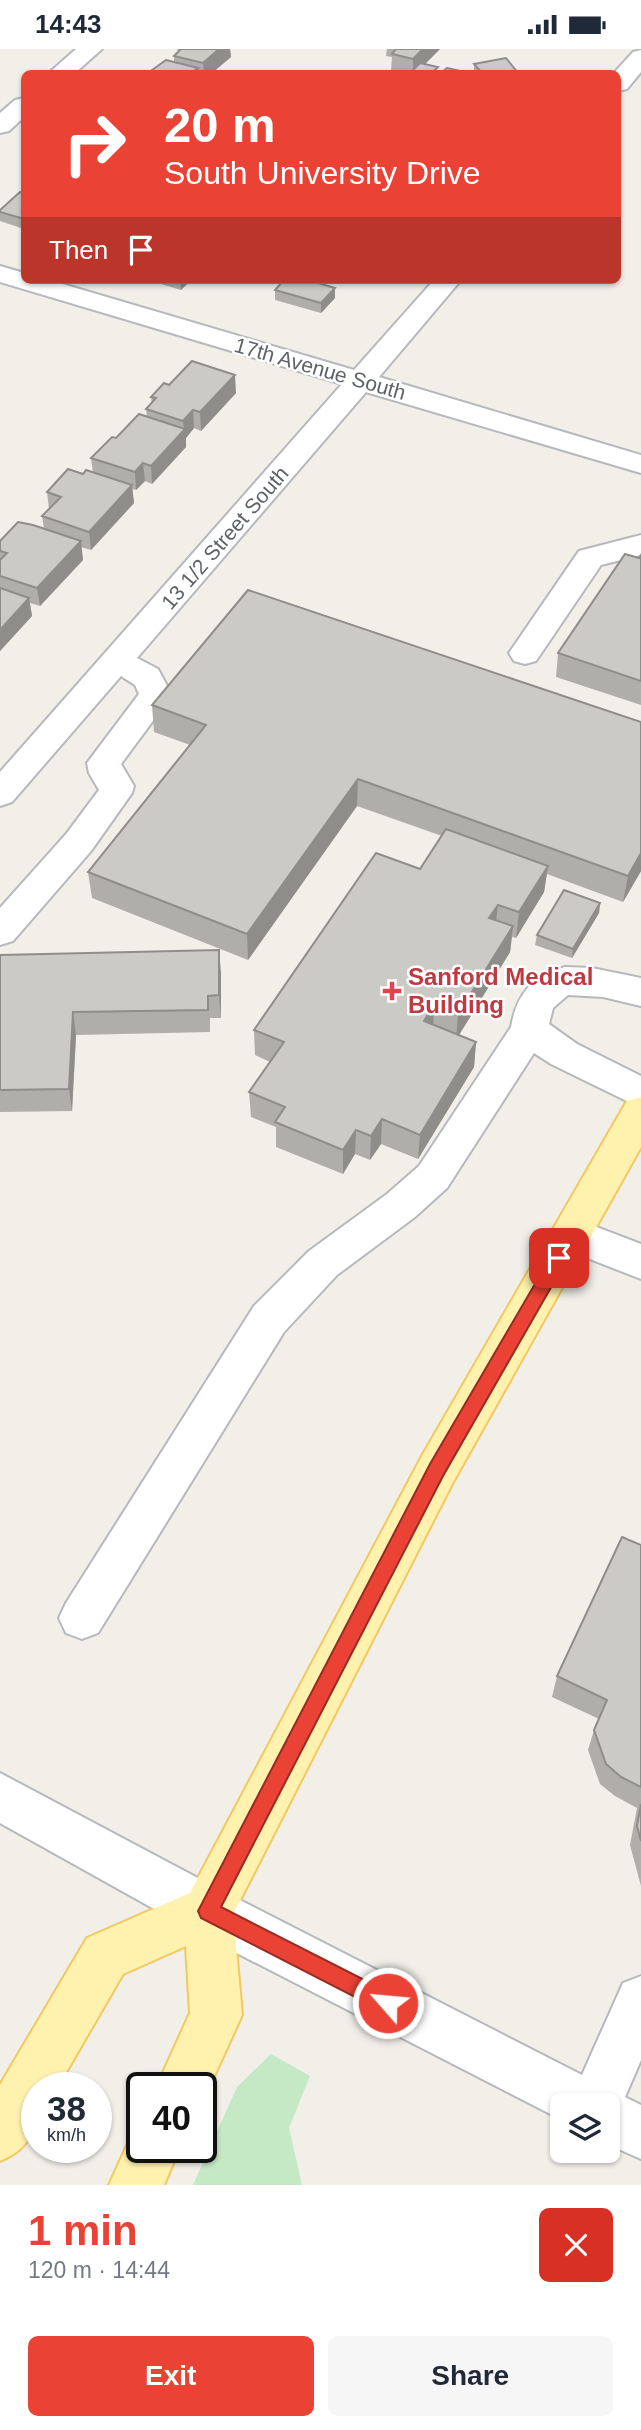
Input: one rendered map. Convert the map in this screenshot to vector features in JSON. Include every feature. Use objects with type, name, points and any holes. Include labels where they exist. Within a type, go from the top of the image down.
[{"type":"main road","points":[[189,2072],[216,2015],[208,1911],[437,1470],[641,1112]]},
{"type":"main road","points":[[0,2135],[105,1957],[208,1911]]},
{"type":"main road","points":[[136,2185],[146,2163]]},
{"type":"street","points":[[65,70],[90,49]]},
{"type":"street","points":[[616,49],[641,56],[621,80]]},
{"type":"street","points":[[0,126],[21,108]]},
{"type":"street","name":"17th Avenue South","points":[[0,274],[21,280]]},
{"type":"street","name":"17th Avenue South","points":[[34,284],[641,464]]},
{"type":"street","name":"13 1/2 Street South","points":[[0,793],[445,284]]},
{"type":"street","points":[[525,653],[590,558],[641,545]]},
{"type":"street","points":[[0,932],[79,842],[115,793],[117,786],[106,773],[104,763],[109,753],[156,695],[154,685],[147,677],[117,662]]},
{"type":"street","points":[[82,1618],[269,1319],[324,1263],[415,1197],[433,1177],[529,1030],[531,1014],[543,993],[564,981],[641,992]]},
{"type":"street","points":[[529,1030],[564,1054],[641,1093]]},
{"type":"street","points":[[573,1235],[641,1262]]},
{"type":"street","points":[[0,1797],[208,1911],[564,2093]]},
{"type":"street","points":[[600,2093],[641,2001]]},
{"type":"street","points":[[620,2122],[641,2133]]},
{"type":"green space","points":[[271,2054],[310,2076],[289,2128],[302,2185],[193,2185],[203,2163],[217,2163],[217,2132],[237,2087]]},
{"type":"building","points":[[181,49],[219,49],[203,63],[174,56]]},
{"type":"building","points":[[396,49],[423,49],[413,59],[392,54]]},
{"type":"building","points":[[506,58],[516,70],[479,70],[474,64]]},
{"type":"building","points":[[166,60],[198,68],[195,70],[152,70]]},
{"type":"building","points":[[420,63],[438,67],[435,70],[413,70]]},
{"type":"building","points":[[20,192],[21,192],[21,218],[0,210]]},
{"type":"building","points":[[280,284],[322,284],[335,288],[321,303],[275,290]]},
{"type":"building","points":[[192,361],[235,375],[200,412],[193,410],[183,421],[146,409],[156,398],[151,397],[164,383],[169,385]]},
{"type":"building","points":[[139,414],[185,429],[151,466],[143,463],[135,472],[91,458],[112,437],[116,438]]},
{"type":"building","points":[[68,469],[83,474],[86,470],[132,485],[89,532],[42,516],[61,497],[47,492]]},
{"type":"building","points":[[18,522],[81,541],[37,588],[0,576],[0,560],[7,553],[0,551],[0,541]]},
{"type":"building","points":[[625,554],[639,558],[641,555],[641,681],[558,653]]},
{"type":"building","points":[[0,588],[29,598],[0,630]]},
{"type":"building","points":[[248,590],[641,722],[641,853],[628,876],[358,779],[247,934],[88,872],[206,725],[152,705]]},
{"type":"building","name":"Sanford Medical Building","points":[[446,829],[548,866],[519,912],[498,905],[489,918],[513,926],[458,1014],[434,1004],[424,1021],[476,1042],[420,1135],[382,1119],[371,1136],[356,1130],[343,1150],[275,1122],[285,1107],[249,1092],[284,1042],[254,1030],[376,853],[420,869]]},
{"type":"building","points":[[564,890],[600,903],[573,949],[537,935]]},
{"type":"building","points":[[219,950],[219,995],[208,996],[208,1010],[73,1012],[69,1089],[0,1090],[0,955]]},
{"type":"building","points":[[622,1537],[641,1545],[641,1787],[621,1777],[606,1764],[594,1730],[607,1700],[557,1676]]},
{"type":"building","points":[[641,1804],[641,1841],[637,1826]]},
{"type":"place","name":"Sanford Medical Building","points":[[392,991]]},
{"type":"route","points":[[388,2003],[208,1911],[437,1470],[559,1258]]}]
